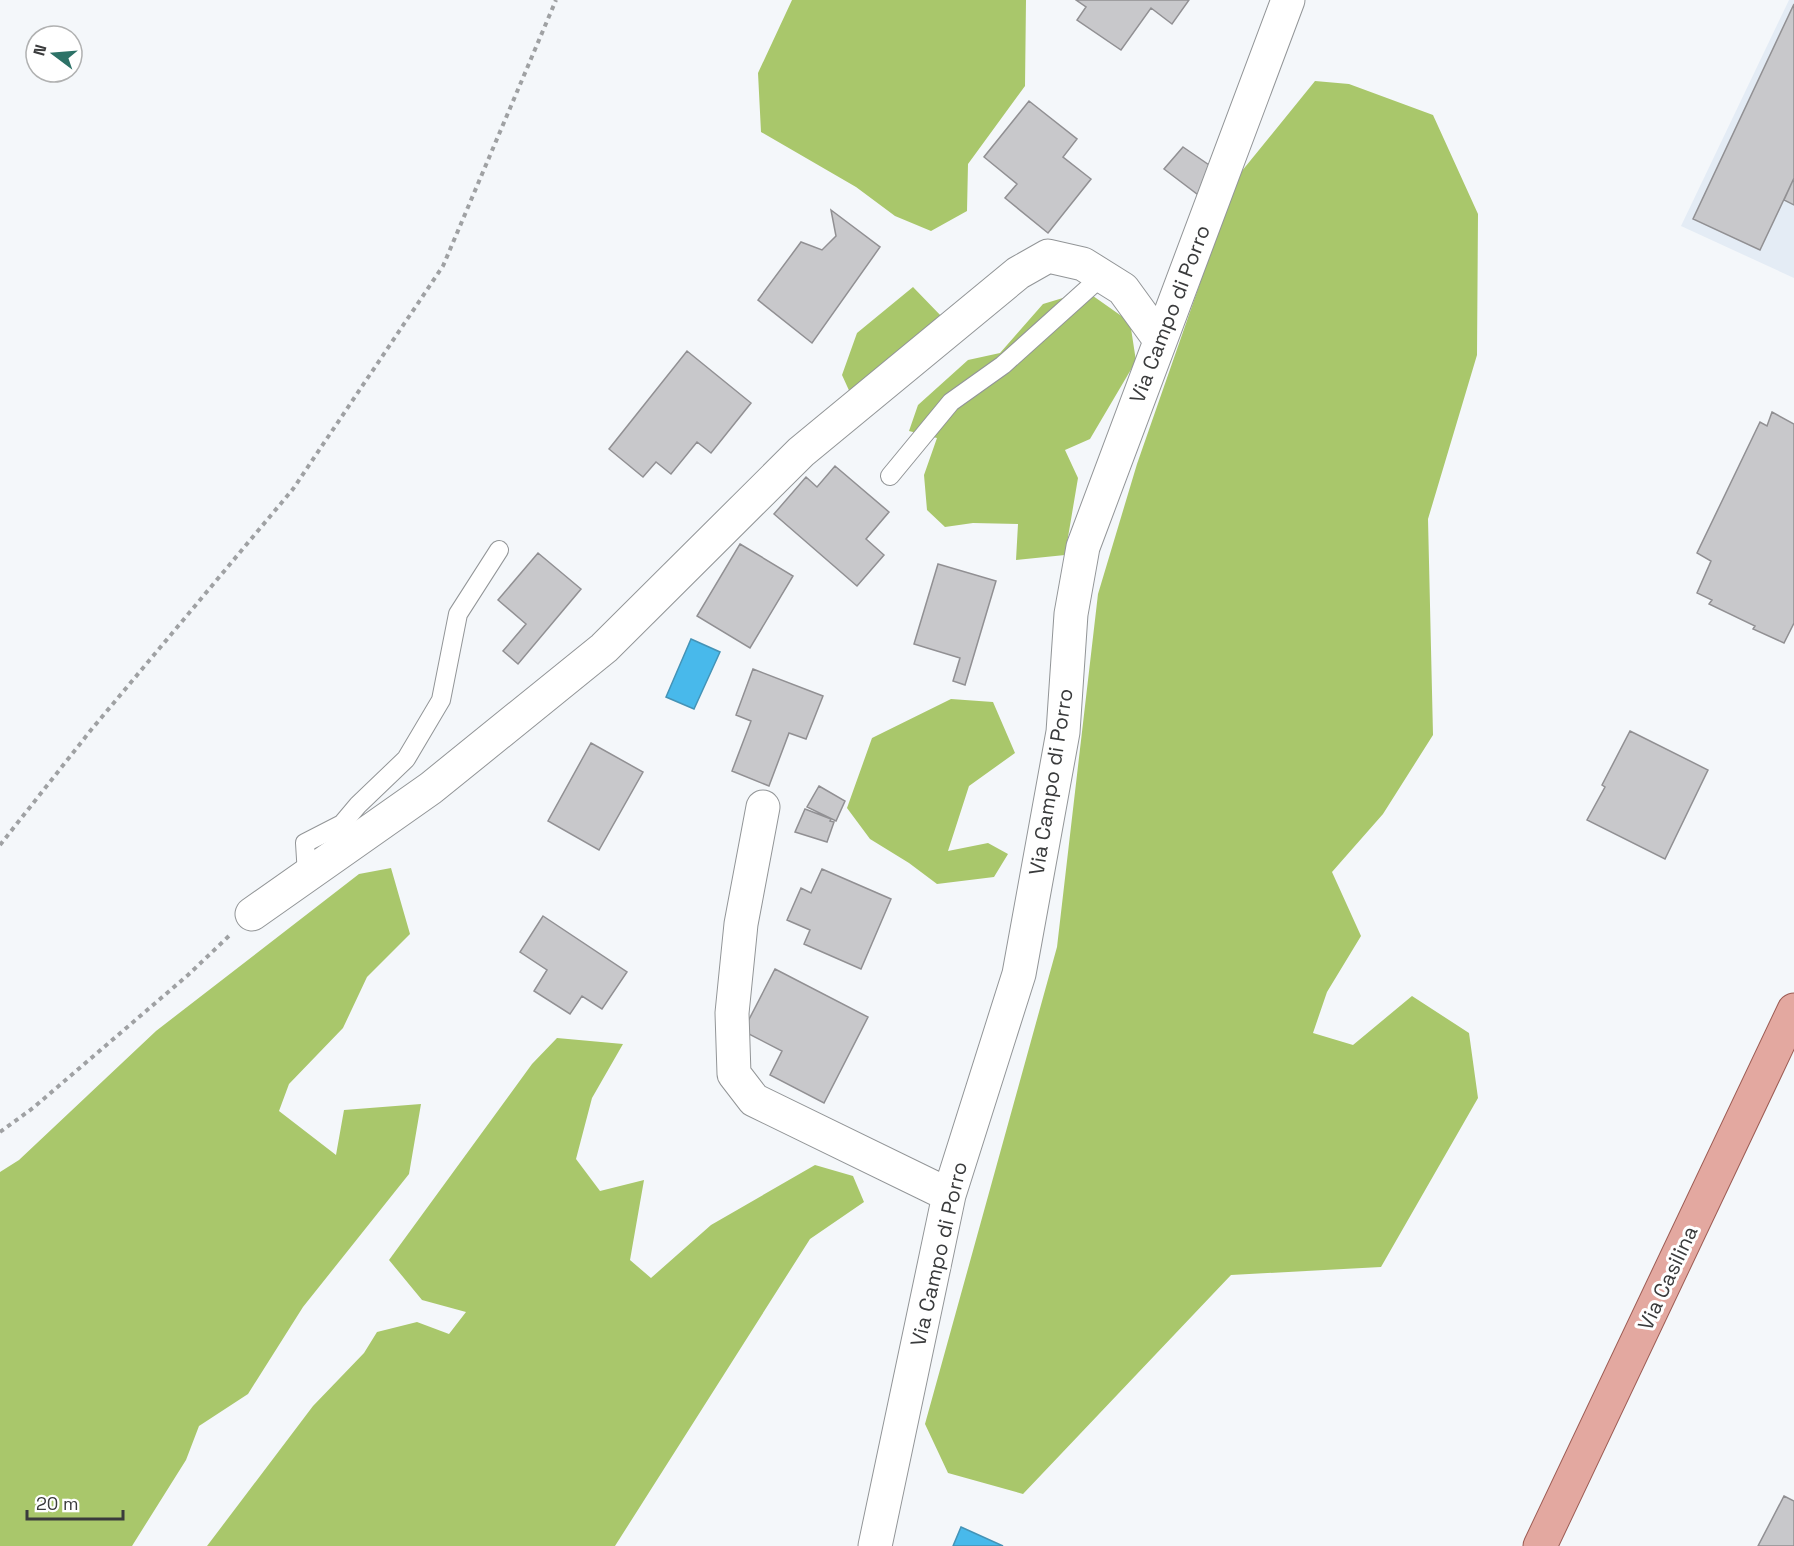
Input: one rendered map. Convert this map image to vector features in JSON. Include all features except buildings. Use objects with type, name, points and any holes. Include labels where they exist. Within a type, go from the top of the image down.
[{"type":"main road","name":"Via Casilina","points":[[1540,1546],[1794,1010]]},
{"type":"street","name":"Via Campo di Porro","points":[[875,1546],[949,1195],[1019,974],[1063,732],[1071,614],[1083,547],[1288,0]]},
{"type":"street","points":[[252,914],[431,788],[604,648],[801,452],[1018,273],[1048,256],[1083,264],[1123,289],[1160,340]]},
{"type":"street","points":[[763,807],[741,924],[732,1014],[734,1074],[754,1100],[949,1195]]},
{"type":"lane","points":[[890,476],[951,402],[1004,365],[1102,276]]},
{"type":"lane","points":[[307,875],[305,843],[342,824],[358,805],[406,759],[441,700],[458,614],[499,550]]},
{"type":"path","points":[[0,845],[91,730],[293,489],[443,266],[556,0]]},
{"type":"path","points":[[0,1131],[33,1108],[188,975],[252,914]]},
{"type":"shaded area","points":[[1789,0],[1794,0],[1794,278],[1681,226]]},
{"type":"green space","points":[[792,0],[1026,0],[1025,86],[968,164],[967,211],[931,231],[895,216],[856,187],[761,132],[758,73]]},
{"type":"green space","points":[[1315,81],[1349,84],[1433,115],[1478,214],[1477,355],[1428,519],[1433,735],[1383,814],[1332,872],[1361,936],[1327,992],[1313,1033],[1353,1045],[1412,996],[1469,1033],[1478,1098],[1381,1267],[1231,1275],[1023,1494],[948,1473],[925,1424],[1057,947],[1098,594],[1137,464],[1237,177]]},
{"type":"green space","points":[[913,287],[943,318],[852,397],[842,375],[857,333]]},
{"type":"green space","points":[[1086,291],[1130,322],[1136,361],[1090,439],[1065,450],[1078,478],[1065,555],[1016,560],[1018,524],[973,523],[945,527],[927,510],[924,475],[937,438],[909,431],[918,405],[968,360],[1000,353],[1043,304]]},
{"type":"green space","points":[[951,699],[993,702],[1015,753],[969,786],[948,851],[988,843],[1008,854],[994,877],[937,884],[909,863],[870,839],[847,808],[872,738]]},
{"type":"green space","points":[[391,868],[410,934],[367,977],[343,1028],[289,1084],[279,1111],[336,1155],[344,1110],[421,1104],[409,1174],[303,1307],[248,1394],[199,1426],[186,1460],[132,1546],[0,1546],[0,1172],[19,1160],[156,1031],[359,874]]},
{"type":"green space","points":[[557,1038],[623,1044],[592,1098],[576,1159],[600,1191],[644,1180],[630,1260],[651,1278],[711,1225],[815,1165],[853,1176],[864,1202],[810,1239],[615,1546],[207,1546],[313,1406],[364,1353],[377,1332],[417,1322],[449,1334],[466,1312],[422,1300],[389,1260],[532,1064]]},
{"type":"water","points":[[691,639],[720,652],[694,709],[666,697]]},
{"type":"water","points":[[961,1527],[1003,1546],[953,1546]]}]
